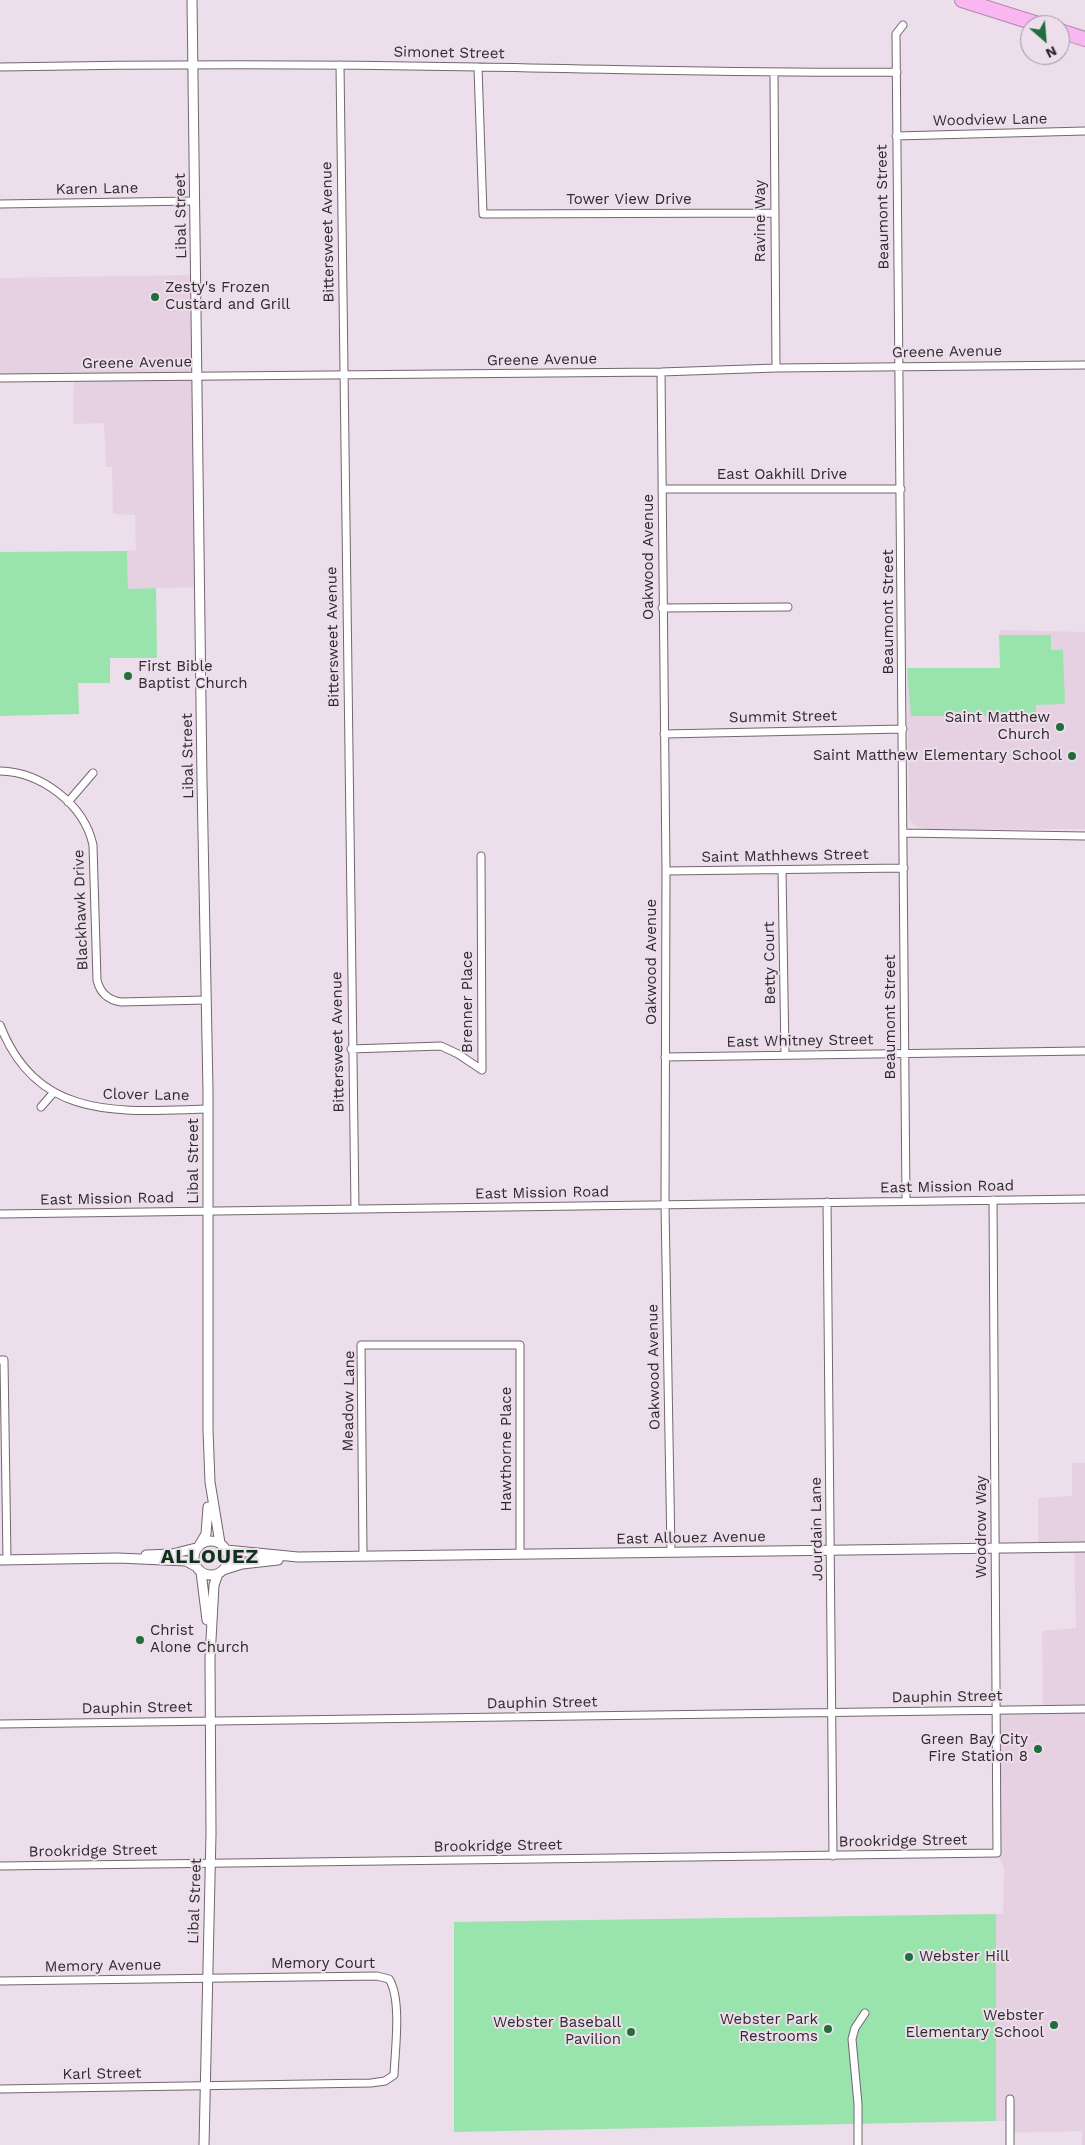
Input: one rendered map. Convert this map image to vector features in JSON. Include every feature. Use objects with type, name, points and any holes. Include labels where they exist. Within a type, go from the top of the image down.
[{"type":"highway","points":[[962,0],[1020,18]]},
{"type":"highway","points":[[1070,34],[1085,39]]},
{"type":"street","name":"Libal Street","points":[[192,0],[208,1109],[210,1482],[206,1534],[198,1546]]},
{"type":"street","name":"Beaumont Street","points":[[903,25],[896,34],[896,136],[901,488],[906,1201]]},
{"type":"street","name":"Simonet Street","points":[[0,67],[192,64],[478,67],[774,74],[897,72]]},
{"type":"street","name":"Bittersweet Avenue","points":[[340,65],[354,1209]]},
{"type":"street","name":"Tower View Drive","points":[[478,67],[482,214],[775,212]]},
{"type":"street","name":"Ravine Way","points":[[774,74],[776,368]]},
{"type":"street","name":"Woodview Lane","points":[[896,136],[1085,131]]},
{"type":"street","name":"Karen Lane","points":[[0,204],[194,201]]},
{"type":"street","name":"Greene Avenue","points":[[0,378],[661,372],[776,368],[1085,365]]},
{"type":"street","name":"Oakwood Avenue","points":[[661,372],[666,871],[665,1205],[671,1552]]},
{"type":"street","name":"East Oakhill Drive","points":[[662,489],[901,488]]},
{"type":"street","points":[[662,608],[788,607]]},
{"type":"street","name":"Summit Street","points":[[664,734],[903,729]]},
{"type":"street","name":"Blackhawk Drive","points":[[0,771],[19,773],[37,780],[68,802],[84,821],[93,844],[97,980],[100,990],[109,999],[121,1002],[206,1000]]},
{"type":"street","points":[[68,802],[94,773]]},
{"type":"street","points":[[904,832],[1085,836]]},
{"type":"street","name":"Brenner Place","points":[[351,1049],[441,1046],[458,1054],[482,1070],[481,856]]},
{"type":"street","name":"Saint Mathhews Street","points":[[666,871],[904,868]]},
{"type":"street","name":"Betty Court","points":[[782,871],[785,1056]]},
{"type":"street","name":"Clover Lane","points":[[0,1025],[20,1061],[54,1092],[82,1104],[106,1110],[208,1109]]},
{"type":"street","name":"East Whitney Street","points":[[665,1057],[1085,1051]]},
{"type":"street","points":[[41,1106],[54,1092]]},
{"type":"street","name":"East Mission Road","points":[[0,1214],[1085,1199]]},
{"type":"street","name":"Woodrow Way","points":[[993,1200],[997,1854]]},
{"type":"street","name":"Jourdain Lane","points":[[827,1202],[832,1856]]},
{"type":"street","name":"Meadow Lane","points":[[363,1555],[361,1345],[520,1346]]},
{"type":"street","name":"Hawthorne Place","points":[[520,1346],[520,1553]]},
{"type":"street","points":[[0,1360],[4,1360],[4,1560],[118,1558],[172,1554],[210,1541],[223,1546],[228,1560],[221,1572],[206,1575],[186,1562],[118,1558]]},
{"type":"street","name":"Libal Street","points":[[210,1482],[223,1546]]},
{"type":"street","points":[[198,1546],[193,1557],[198,1569]]},
{"type":"street","name":"East Allouez Avenue","points":[[223,1546],[298,1557]]},
{"type":"street","name":"East Allouez Avenue","points":[[221,1572],[242,1564],[298,1557],[363,1555],[1085,1547]]},
{"type":"street","name":"Libal Street","points":[[198,1569],[210,1658]]},
{"type":"street","name":"Libal Street","points":[[204,2145],[206,1978],[210,1863],[210,1658],[214,1585],[221,1572]]},
{"type":"street","name":"Dauphin Street","points":[[0,1724],[1085,1709]]},
{"type":"street","name":"Brookridge Street","points":[[0,1866],[997,1854]]},
{"type":"street","name":"Memory Court","points":[[204,2086],[371,2084],[385,2081],[394,2075],[396,2028],[394,1986],[389,1979],[377,1976],[206,1978]]},
{"type":"street","name":"Memory Avenue","points":[[0,1981],[206,1978]]},
{"type":"street","points":[[858,2145],[858,2104],[852,2039],[855,2028],[865,2013]]},
{"type":"street","name":"Karl Street","points":[[0,2089],[204,2086]]},
{"type":"street","points":[[1010,2099],[1010,2145]]},
{"type":"shaded area","points":[[195,275],[200,587],[128,589],[127,551],[136,550],[135,515],[113,514],[112,467],[106,467],[104,423],[73,424],[74,377],[0,378],[0,278]]},
{"type":"shaded area","points":[[1000,630],[1085,632],[1085,829],[927,830],[916,826],[909,819],[907,668],[1000,668]]},
{"type":"shaded area","points":[[1072,1463],[1085,1463],[1085,2145],[1082,2145],[1082,2131],[1006,2133],[1006,2121],[996,2121],[996,1914],[1003,1914],[1004,1868],[997,1853],[997,1710],[1043,1709],[1042,1631],[1076,1628],[1074,1547],[1036,1547],[1038,1543],[1038,1498],[1072,1496]]},
{"type":"green space","points":[[127,551],[128,589],[156,588],[157,658],[110,658],[110,683],[78,683],[79,714],[0,716],[0,552]]},
{"type":"green space","points":[[999,635],[1051,635],[1051,650],[1063,650],[1065,704],[1036,705],[1036,713],[1000,716],[911,716],[907,668],[1000,668]]},
{"type":"green space","points":[[996,1914],[996,2121],[454,2132],[454,1922]]},
{"type":"place","name":"Zesty's Frozen Custard and Grill","points":[[155,297]]},
{"type":"place","name":"First Bible Baptist Church","points":[[128,676]]},
{"type":"place","name":"Saint Matthew Church","points":[[1060,727]]},
{"type":"place","name":"Saint Matthew Elementary School","points":[[1072,756]]},
{"type":"place","name":"Christ Alone Church","points":[[140,1640]]},
{"type":"place","name":"Green Bay City Fire Station 8","points":[[1038,1749]]},
{"type":"place","name":"Webster Hill","points":[[909,1957]]},
{"type":"place","name":"Webster Elementary School","points":[[1054,2025]]},
{"type":"place","name":"Webster Park Restrooms","points":[[828,2029]]},
{"type":"place","name":"Webster Baseball Pavilion","points":[[631,2032]]},
{"type":"district","name":"ALLOUEZ","points":[[210,1557]]}]
